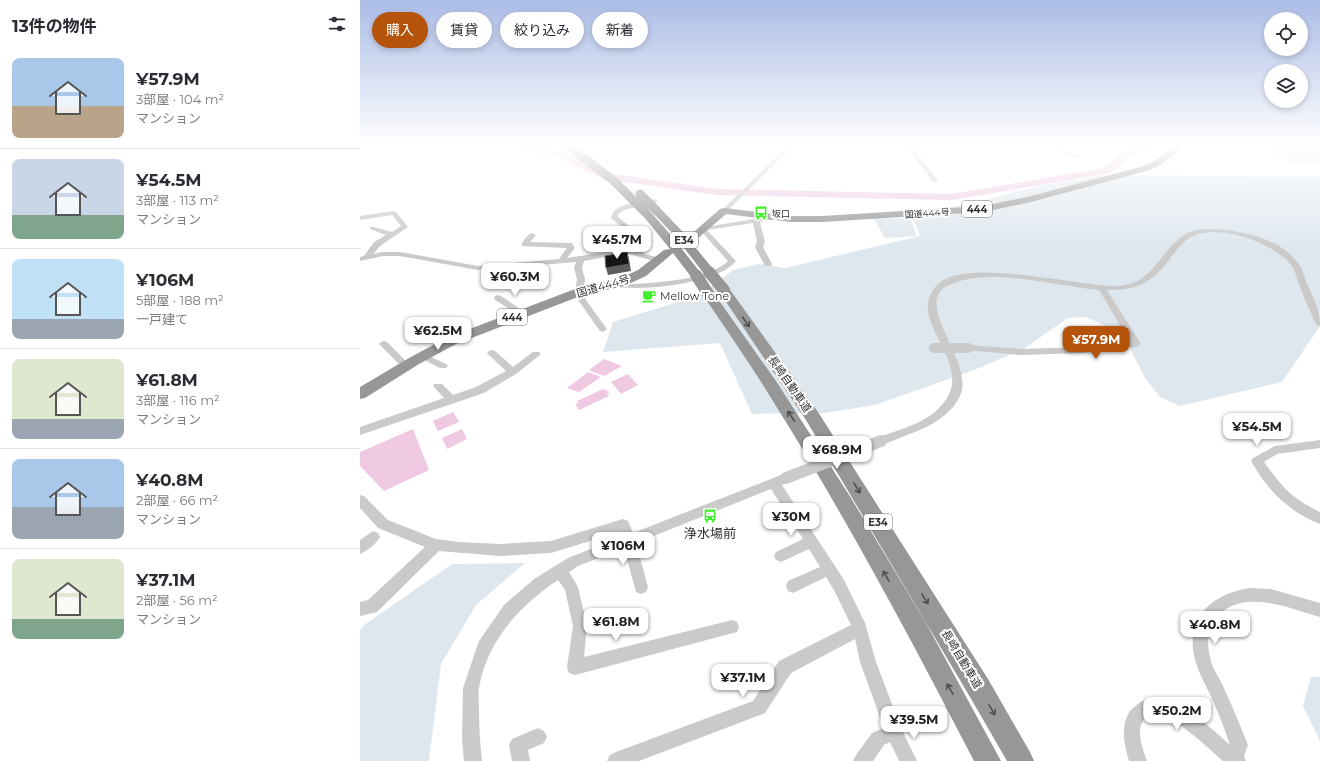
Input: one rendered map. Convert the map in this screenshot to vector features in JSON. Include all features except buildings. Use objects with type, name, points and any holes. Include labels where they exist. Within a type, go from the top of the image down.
[{"type":"highway","name":"長崎自動車道","points":[[612,180],[645,212],[666,236],[696,275],[716,292],[812,416],[975,681],[1021,761]]},
{"type":"highway","name":"長崎自動車道","points":[[625,180],[656,206],[709,272],[716,292],[861,533],[955,699],[988,761]]},
{"type":"highway","name":"国道444号","points":[[724,211],[772,218],[822,219],[983,209],[1028,200],[1104,180]]},
{"type":"highway","points":[[693,237],[724,211]]},
{"type":"highway","name":"国道444号","points":[[360,394],[451,341],[579,292],[616,284],[642,273],[663,256]]},
{"type":"street","points":[[724,211],[756,180]]},
{"type":"street","points":[[640,254],[638,245],[625,230],[626,226],[614,218],[615,213],[622,208],[656,206]]},
{"type":"street","points":[[360,218],[394,213],[405,227],[377,244],[363,258]]},
{"type":"street","points":[[704,228],[772,218]]},
{"type":"street","points":[[756,220],[761,242],[759,247],[768,264]]},
{"type":"street","points":[[372,228],[393,235]]},
{"type":"street","points":[[616,284],[630,286],[688,280],[719,272],[730,266],[732,261],[704,228]]},
{"type":"street","points":[[473,761],[471,739],[471,688],[484,646],[509,610],[539,584],[573,562],[881,441],[929,420],[944,410],[955,396],[959,381],[956,364],[934,320],[930,308],[933,296],[941,286],[954,279],[990,275],[1102,288],[1136,286],[1150,277],[1185,236],[1196,232],[1227,232],[1261,240],[1278,249],[1287,256],[1296,266],[1320,324]]},
{"type":"street","points":[[532,235],[525,244],[569,245],[571,248],[561,261]]},
{"type":"street","points":[[363,258],[400,254],[478,268],[581,259],[625,251],[663,256]]},
{"type":"street","points":[[581,259],[578,268],[580,279],[579,292],[582,300],[603,329]]},
{"type":"street","points":[[934,348],[968,348],[1021,352],[1083,350],[1136,344],[1102,288]]},
{"type":"street","points":[[498,298],[522,313]]},
{"type":"street","points":[[384,344],[406,366]]},
{"type":"street","points":[[492,353],[513,372]]},
{"type":"street","points":[[360,431],[480,390],[513,372],[536,354]]},
{"type":"street","points":[[423,356],[443,366]]},
{"type":"street","points":[[438,386],[451,399]]},
{"type":"street","points":[[1320,444],[1275,450],[1257,461],[1279,492],[1287,500],[1295,506],[1320,518]]},
{"type":"street","points":[[780,480],[812,542],[839,585],[860,628],[868,662],[894,732],[908,761]]},
{"type":"street","points":[[360,500],[383,524],[436,545],[459,548],[500,550],[552,547],[623,525],[629,540],[641,587]]},
{"type":"street","points":[[360,548],[372,537]]},
{"type":"street","points":[[781,556],[812,542]]},
{"type":"street","points":[[360,609],[372,607],[436,545]]},
{"type":"street","points":[[793,586],[829,569]]},
{"type":"street","points":[[560,571],[571,587],[580,626],[575,666],[732,627]]},
{"type":"street","points":[[1138,761],[1133,748],[1132,726],[1138,714],[1148,707],[1163,707],[1180,715],[1235,760],[1239,745],[1203,661],[1200,639],[1204,623],[1210,611],[1224,601],[1242,596],[1263,595],[1283,599],[1320,610]]},
{"type":"street","points":[[616,761],[759,707],[785,667],[860,628]]},
{"type":"street","points":[[862,761],[878,739],[894,732]]},
{"type":"street","points":[[521,761],[518,745],[538,738]]},
{"type":"shaded area","points":[[1078,180],[1320,180],[1320,326],[1282,382],[1180,406],[1160,397],[1145,378],[1125,338],[1114,329],[1085,317],[1068,318],[1022,350],[974,370],[875,405],[824,413],[752,414],[720,343],[603,352],[613,322],[701,295],[733,270],[759,264],[785,268],[920,236],[911,213],[970,204],[1043,185]]},
{"type":"shaded area","points":[[910,218],[917,236],[885,238],[874,219]]},
{"type":"shaded area","points":[[604,359],[622,366],[604,376],[589,370]]},
{"type":"shaded area","points":[[588,372],[601,377],[579,392],[567,388]]},
{"type":"shaded area","points":[[628,374],[638,385],[621,394],[611,382]]},
{"type":"shaded area","points":[[603,389],[610,392],[607,394],[609,396],[579,410],[575,404],[578,403],[577,401]]},
{"type":"shaded area","points":[[453,412],[459,422],[438,431],[433,421]]},
{"type":"shaded area","points":[[413,429],[429,470],[384,491],[360,466],[360,452]]},
{"type":"shaded area","points":[[462,429],[467,439],[447,449],[442,438]]},
{"type":"shaded area","points":[[525,563],[476,605],[441,664],[429,761],[360,761],[360,630],[364,625],[452,564]]},
{"type":"shaded area","points":[[1311,677],[1320,677],[1320,741],[1303,706]]},
{"type":"waterway","points":[[629,180],[717,192],[905,197],[952,197],[1060,180]]},
{"type":"place","name":"坂口","points":[[761,213]]},
{"type":"place","name":"Mellow Tone","points":[[649,296]]},
{"type":"place","name":"浄水場前","points":[[710,516]]}]
